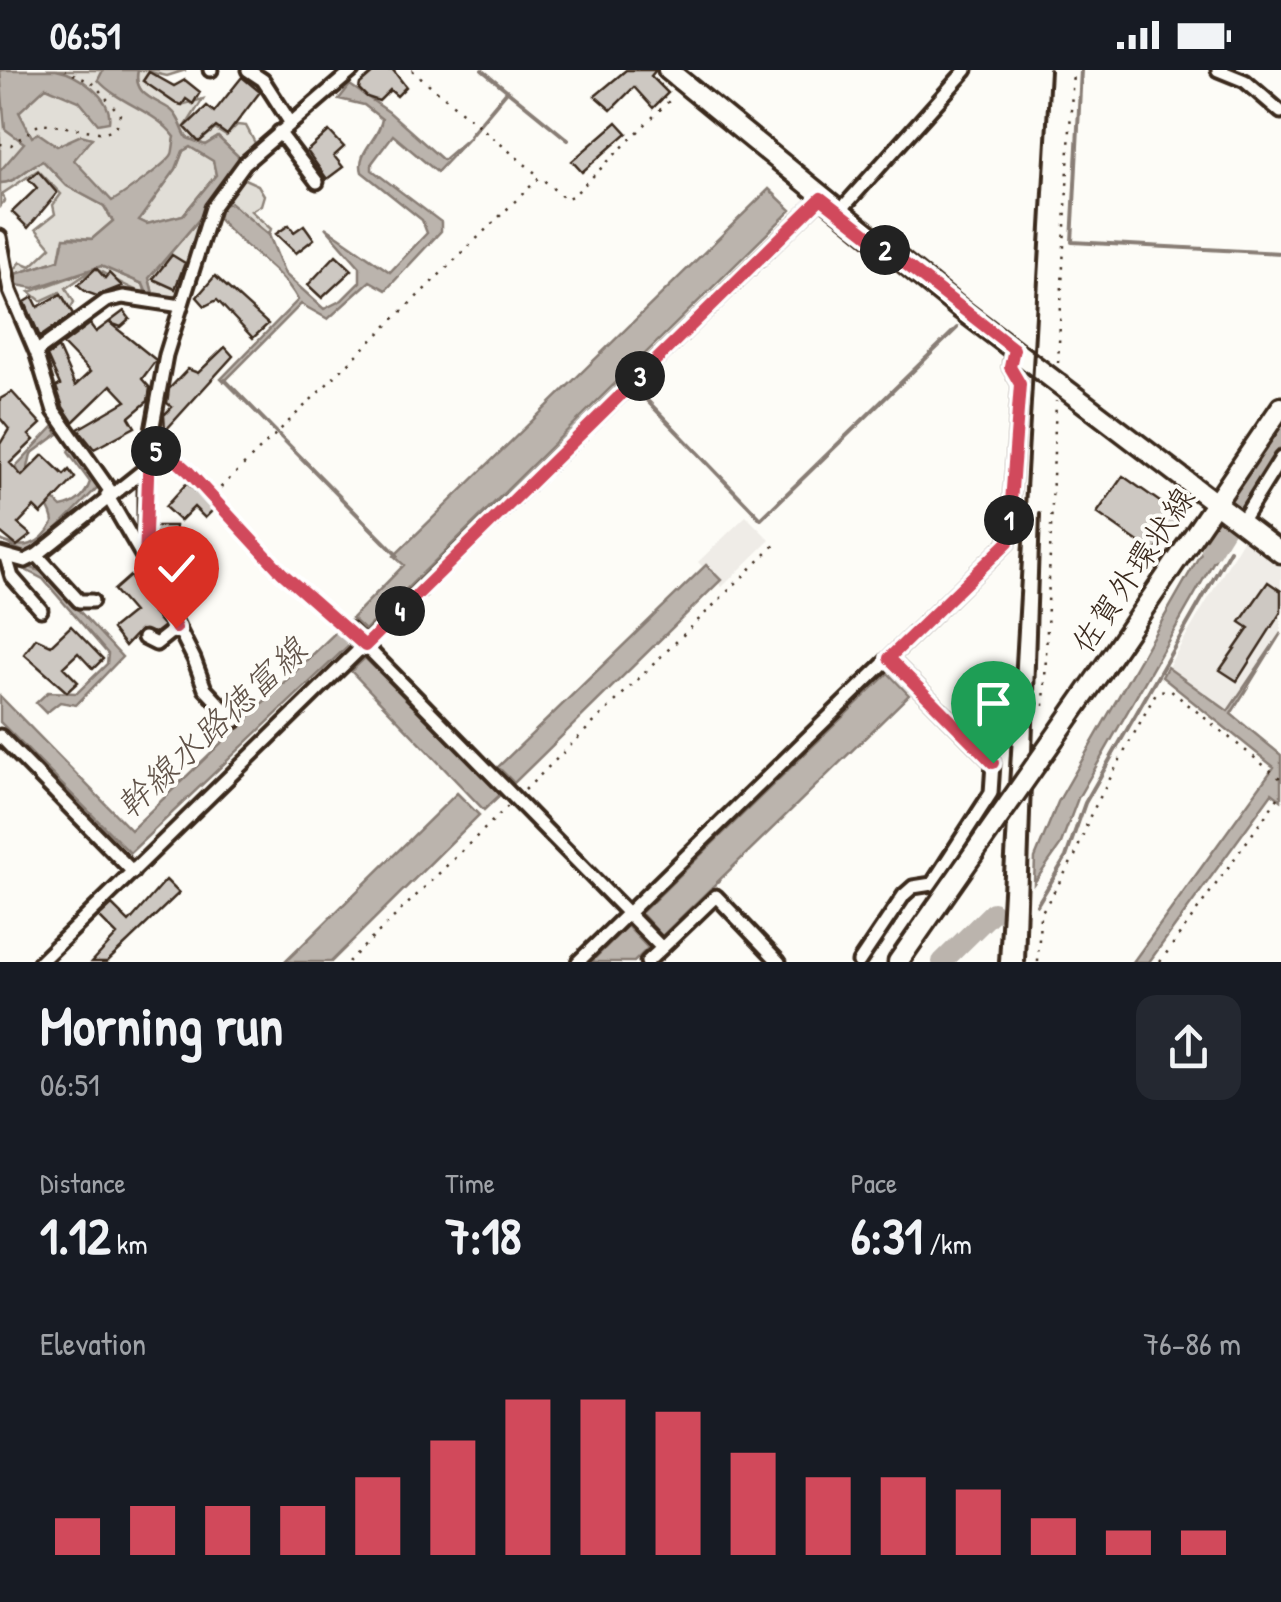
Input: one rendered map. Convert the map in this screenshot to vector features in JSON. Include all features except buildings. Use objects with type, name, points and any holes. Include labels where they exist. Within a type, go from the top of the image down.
[{"type":"street","points":[[248,70],[263,80],[290,122]]},
{"type":"street","points":[[145,561],[145,469],[166,355],[219,196],[245,163],[354,70]]},
{"type":"street","points":[[668,70],[838,212],[1281,553]]},
{"type":"street","points":[[838,212],[966,70]]},
{"type":"street","points":[[1218,70],[1245,81],[1281,112]]},
{"type":"street","points":[[280,132],[317,182]]},
{"type":"street","points":[[40,962],[347,663],[357,641],[821,198]]},
{"type":"street","points":[[0,237],[10,291],[36,352],[54,411],[109,493],[194,659],[205,690],[235,721]]},
{"type":"street","points":[[36,352],[106,301],[123,297],[181,306]]},
{"type":"street","points":[[578,962],[1008,542],[1020,384],[1010,367],[1014,349]]},
{"type":"street","name":"佐賀外環状線","points":[[898,962],[1220,506],[1281,408]]},
{"type":"street","points":[[1242,522],[1281,458]]},
{"type":"street","points":[[3,556],[25,561],[37,556],[109,493],[145,469]]},
{"type":"street","points":[[3,556],[12,576],[42,610]]},
{"type":"street","points":[[37,556],[78,601],[92,601]]},
{"type":"street","points":[[144,638],[156,644],[176,628]]},
{"type":"street","points":[[357,641],[662,948]]},
{"type":"street","points":[[860,962],[904,895],[912,887],[932,884],[991,793],[993,763],[889,658]]},
{"type":"street","points":[[0,736],[133,872]]},
{"type":"street","points":[[647,962],[716,896],[779,962]]},
{"type":"path","points":[[0,144],[20,140],[41,123],[105,134],[117,125],[120,114],[104,93],[66,70]]},
{"type":"path","points":[[412,70],[565,199],[574,196],[683,83]]},
{"type":"path","points":[[213,495],[540,178]]},
{"type":"path","points":[[149,449],[172,457],[213,495],[282,573],[357,641]]},
{"type":"path","points":[[348,962],[778,542]]},
{"type":"path","points":[[1038,962],[1040,915],[1076,856],[1090,816],[1157,691],[1170,690],[1281,778]]},
{"type":"path","points":[[1160,962],[1281,794]]},
{"type":"path","points":[[1274,804],[1281,810]]},
{"type":"shaded area","points":[[0,70],[120,70],[118,74],[173,127],[178,140],[175,153],[122,208],[90,195],[51,156],[0,176]]},
{"type":"shaded area","points":[[0,70],[56,70],[92,88],[106,104],[109,122],[98,124],[79,101],[46,87],[19,112],[32,137],[38,133],[57,146],[81,135],[92,138],[74,160],[112,201],[154,171],[173,151],[175,137],[167,128],[98,80],[103,70],[138,70],[142,91],[174,113],[187,138],[205,145],[218,137],[241,159],[201,217],[149,278],[153,294],[159,297],[148,296],[143,284],[101,266],[34,288],[16,285],[16,274],[59,260],[64,238],[92,239],[113,221],[104,206],[67,186],[43,161],[0,183],[0,171],[24,143],[5,129]],"holes":[[[190,147],[213,161],[216,175],[183,215],[147,224],[139,220],[176,169],[183,151]]]},
{"type":"shaded area","points":[[138,70],[186,70],[167,76],[149,72],[143,81],[181,105],[203,99],[185,127],[199,142],[215,129],[226,136],[237,125],[246,126],[255,143],[241,159],[218,137],[205,145],[187,138],[176,116],[139,87]]},
{"type":"shaded area","points":[[350,85],[389,112],[443,160],[471,136],[437,172],[393,135],[372,163],[372,170],[441,222],[441,231],[386,290],[370,281],[328,319],[301,304],[224,382],[221,379],[298,300],[281,277],[218,218],[222,205],[231,203],[269,235],[285,274],[324,309],[342,300],[360,282],[360,267],[325,227],[390,272],[427,233],[422,220],[362,172],[362,158],[382,119],[364,105],[339,99]]},
{"type":"shaded area","points":[[190,147],[214,161],[216,175],[183,215],[147,224],[138,220],[176,169],[183,151]]},
{"type":"shaded area","points":[[43,161],[67,186],[104,206],[113,221],[92,239],[70,237],[62,243],[59,260],[16,274],[14,270],[21,262],[31,266],[51,247],[36,229],[55,214],[53,205],[61,194],[38,170],[2,194],[5,200],[0,206],[0,183]]},
{"type":"shaded area","points":[[240,177],[258,185],[264,195],[261,205],[251,211],[271,229],[269,235],[231,204],[222,205]]},
{"type":"shaded area","points":[[769,189],[791,210],[365,630],[352,618],[404,565],[394,556]]},
{"type":"shaded area","points":[[201,217],[205,219],[182,293],[175,299],[153,294],[149,278]]},
{"type":"shaded area","points":[[101,266],[143,284],[146,294],[126,286],[95,268]]},
{"type":"shaded area","points":[[94,268],[66,288],[74,302],[70,309],[60,292],[41,301],[30,292]]},
{"type":"shaded area","points":[[1281,425],[1281,451],[1244,509],[1235,495]]},
{"type":"shaded area","points":[[54,426],[58,434],[31,454],[27,472],[61,507],[75,502],[90,482],[68,452],[70,447],[99,486],[45,541],[26,553],[0,540],[31,544],[43,537],[53,523],[47,506],[16,466]]},
{"type":"shaded area","points":[[746,516],[770,540],[722,587],[698,562]]},
{"type":"shaded area","points":[[1217,525],[1231,531],[1078,798],[1060,846],[1034,883],[1035,858],[1058,802]]},
{"type":"shaded area","points":[[1244,538],[1281,567],[1281,633],[1228,712],[1168,667]]},
{"type":"shaded area","points":[[706,565],[721,580],[514,783],[498,767]]},
{"type":"shaded area","points":[[18,566],[43,572],[122,657],[76,705],[60,702],[46,713],[36,703],[48,692],[77,693],[107,664],[108,654],[43,579]]},
{"type":"shaded area","points":[[337,631],[350,644],[130,853],[0,722],[0,696],[131,830]]},
{"type":"shaded area","points":[[1281,633],[1231,714],[1281,755],[1281,800],[1272,793],[1149,962],[1133,962],[1274,767],[1162,677],[1167,667],[1228,711]]},
{"type":"shaded area","points":[[365,658],[501,794],[484,810],[351,671]]},
{"type":"shaded area","points":[[888,673],[909,695],[662,936],[641,913]]},
{"type":"shaded area","points":[[457,793],[479,815],[331,962],[285,962]]},
{"type":"shaded area","points":[[627,926],[648,948],[634,962],[591,962]]},
{"type":"waterway","points":[[482,70],[568,140]]},
{"type":"waterway","points":[[1081,70],[1072,242],[1281,253]]},
{"type":"waterway","points":[[470,135],[507,91]]},
{"type":"waterway","points":[[636,389],[761,519],[957,328]]},
{"type":"waterway","points":[[225,380],[397,555]]},
{"type":"waterway","points":[[1211,550],[1281,437]]},
{"type":"waterway","points":[[1037,905],[1066,857],[1085,803],[1230,550]]},
{"type":"waterway","points":[[942,962],[993,912]]},
{"type":"railway","points":[[999,962],[1050,70]]},
{"type":"railway","points":[[1025,962],[1040,514]]},
{"type":"route","points":[[176,628],[163,592],[145,561],[145,469],[149,449],[172,457],[188,471],[282,573],[365,646],[821,198],[1014,349],[1010,367],[1020,384],[1008,542],[889,658],[993,763]]},
{"type":"water label","name":"幹線水路徳富線","points":[[211,728]]}]
